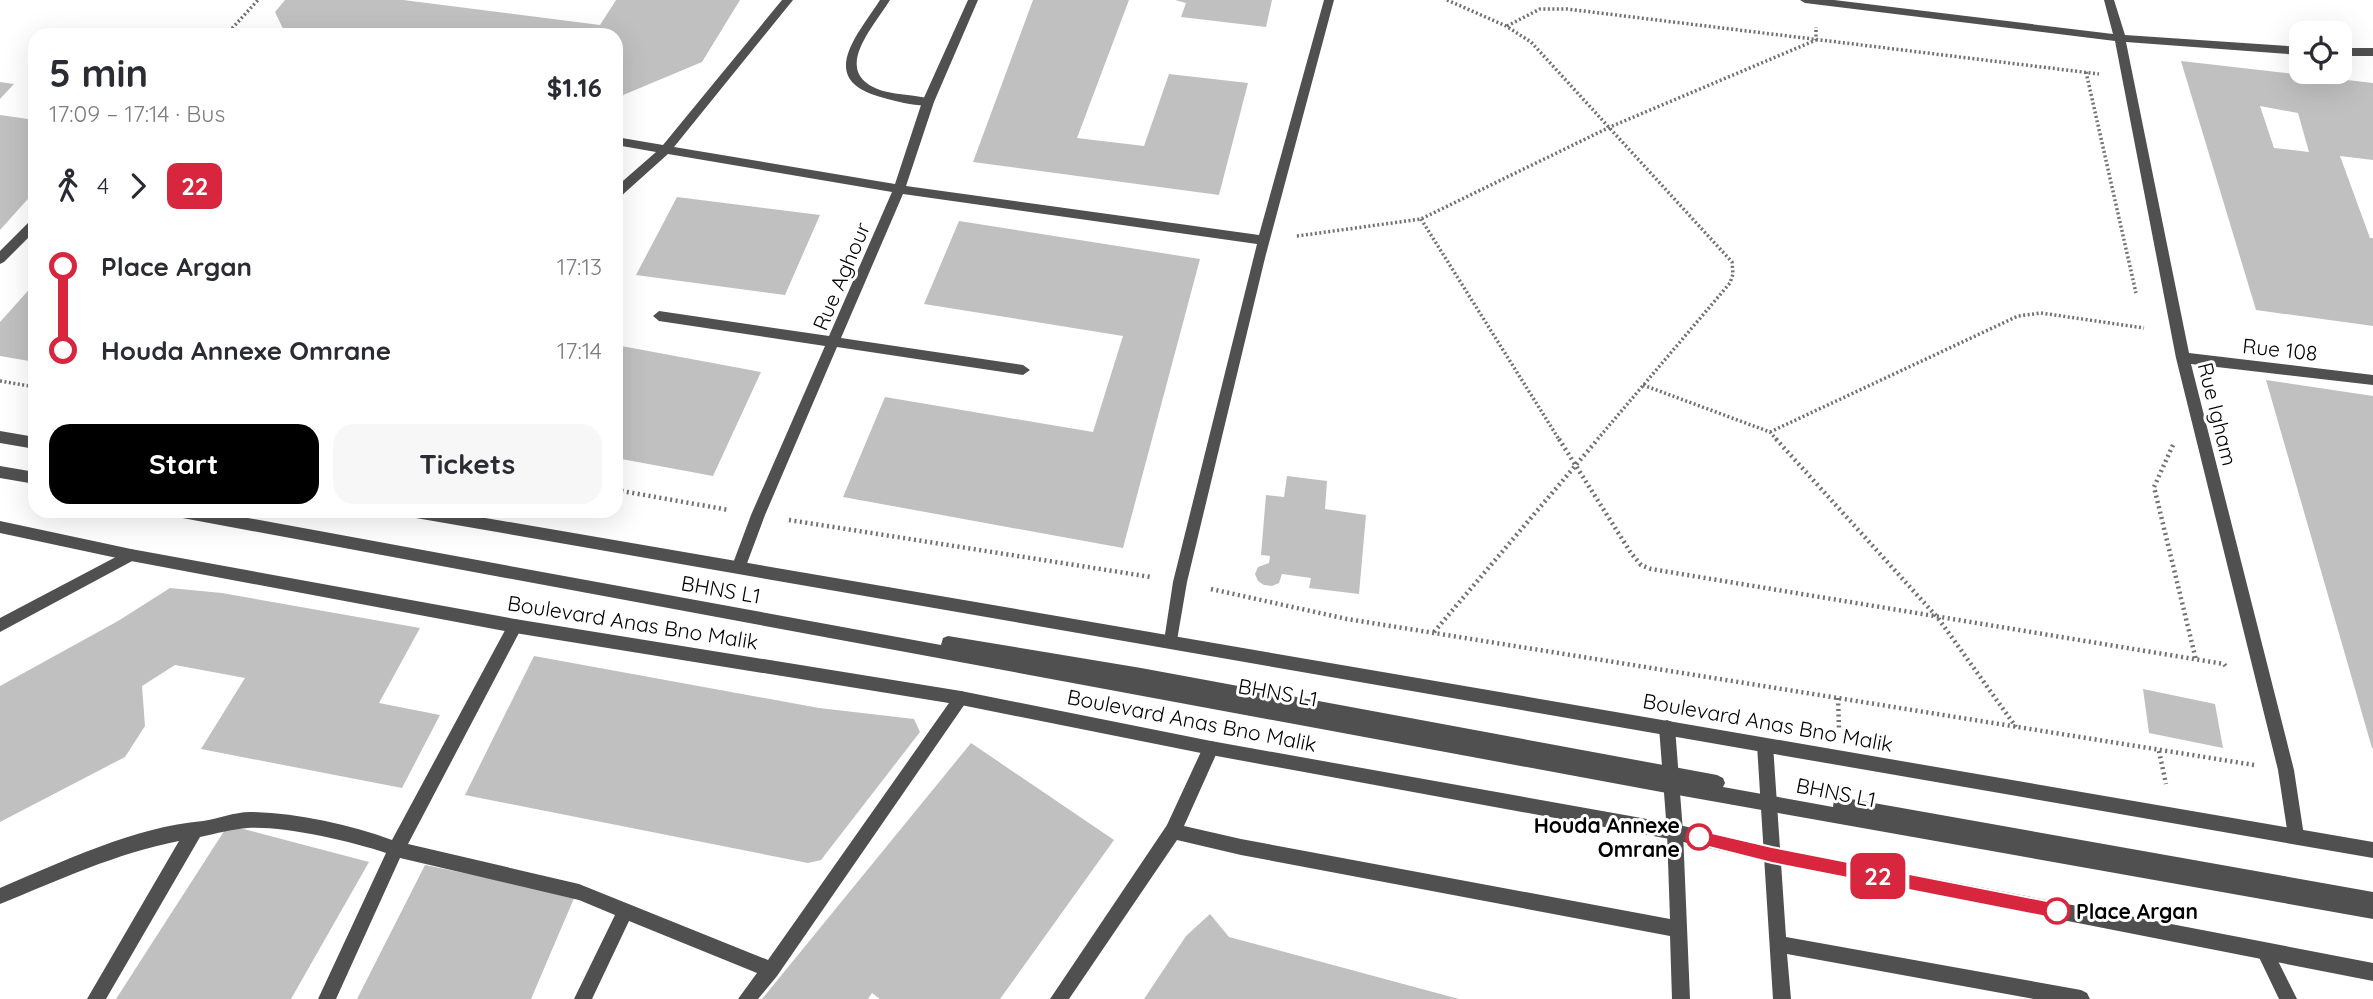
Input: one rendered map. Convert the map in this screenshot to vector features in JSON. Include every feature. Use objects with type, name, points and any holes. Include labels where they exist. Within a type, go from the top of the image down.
[{"type":"street","points":[[623,188],[665,150],[788,0]]},
{"type":"street","points":[[885,0],[851,57],[854,76],[863,88],[874,93],[928,102]]},
{"type":"street","name":"Rue Aghour","points":[[740,566],[758,515],[899,189],[928,102],[973,0]]},
{"type":"street","points":[[1171,640],[1180,582],[1264,240],[1329,0]]},
{"type":"street","name":"Rue Igham","points":[[2109,0],[2120,38],[2183,358],[2286,770],[2296,836]]},
{"type":"street","points":[[1810,1],[2120,38],[2289,50]]},
{"type":"street","points":[[2352,52],[2373,52]]},
{"type":"street","points":[[623,142],[899,189],[1264,240]]},
{"type":"street","points":[[0,259],[28,230]]},
{"type":"street","points":[[659,316],[1023,370]]},
{"type":"street","name":"Rue 108","points":[[2183,358],[2373,380]]},
{"type":"street","points":[[0,437],[28,442]]},
{"type":"street","points":[[0,472],[28,477]]},
{"type":"street","points":[[0,479],[28,485]]},
{"type":"street","name":"BHNS L1","points":[[216,518],[1671,780],[2373,900]]},
{"type":"street","name":"BHNS L1","points":[[251,518],[857,629],[1109,668],[1671,780]]},
{"type":"street","name":"Boulevard Anas Bno Malik","points":[[452,518],[1171,640],[2373,850]]},
{"type":"street","name":"Boulevard Anas Bno Malik","points":[[0,527],[131,555],[514,626],[961,698],[1211,748],[1675,832],[1772,855],[2373,972]]},
{"type":"street","points":[[0,625],[131,555]]},
{"type":"street","points":[[327,999],[396,849],[514,626]]},
{"type":"street","points":[[747,999],[771,970],[961,698]]},
{"type":"street","points":[[1667,727],[1675,832],[1681,999]]},
{"type":"street","points":[[1765,745],[1782,999]]},
{"type":"street","points":[[1059,999],[1173,831],[1211,748]]},
{"type":"street","name":"BHNS L1","points":[[1769,797],[2373,911]]},
{"type":"street","points":[[0,896],[147,839],[247,820],[294,824],[364,838],[396,849],[579,892],[771,970]]},
{"type":"street","points":[[96,999],[196,828]]},
{"type":"street","points":[[1173,831],[1241,847],[1678,929]]},
{"type":"street","points":[[583,999],[625,912]]},
{"type":"street","points":[[1778,944],[2081,999]]},
{"type":"street","points":[[2264,951],[2288,999]]},
{"type":"path","points":[[232,28],[258,0]]},
{"type":"path","points":[[1434,633],[1730,283],[1733,274],[1732,262],[1531,42],[1506,26],[1447,0]]},
{"type":"path","points":[[1810,1],[1816,40]]},
{"type":"path","points":[[1506,26],[1540,9],[1567,9],[2127,77]]},
{"type":"path","points":[[1264,240],[1421,219],[1610,127],[1816,40]]},
{"type":"path","points":[[2086,72],[2138,301]]},
{"type":"path","points":[[1421,219],[1574,466],[1641,565],[1651,569],[1938,618],[2224,664],[2231,674]]},
{"type":"path","points":[[1770,432],[2018,316],[2041,313],[2144,328]]},
{"type":"path","points":[[2141,314],[2147,340]]},
{"type":"path","points":[[0,381],[28,386]]},
{"type":"path","points":[[1643,384],[1770,432],[1938,618],[2016,727]]},
{"type":"path","points":[[2172,438],[2173,445],[2154,487],[2196,660]]},
{"type":"path","points":[[623,491],[1180,582],[1347,619],[2260,766],[2256,753]]},
{"type":"building","points":[[285,0],[403,0],[600,25],[616,0],[740,0],[702,62],[623,95],[623,28],[283,28],[275,12]]},
{"type":"building","points":[[1033,0],[1129,0],[1077,138],[1144,146],[1169,74],[1248,83],[1219,195],[973,162]]},
{"type":"building","points":[[1175,0],[1272,0],[1266,27],[1181,17],[1186,3]]},
{"type":"building","points":[[2181,61],[2289,73],[2289,84],[2352,84],[2352,81],[2373,83],[2373,160],[2340,156],[2370,238],[2373,238],[2373,326],[2256,310]],"holes":[[[2260,106],[2298,113],[2309,152],[2274,148]]]},
{"type":"building","points":[[0,82],[14,84],[0,99]]},
{"type":"building","points":[[0,115],[28,119],[28,199],[0,230]]},
{"type":"building","points":[[677,197],[820,215],[785,295],[636,275]]},
{"type":"building","points":[[959,221],[1200,259],[1123,548],[843,497],[885,397],[1093,432],[1123,336],[924,304]]},
{"type":"building","points":[[28,291],[28,361],[0,356],[0,322]]},
{"type":"building","points":[[623,346],[761,372],[713,476],[623,459]]},
{"type":"building","points":[[2266,380],[2373,396],[2373,748],[2372,748]]},
{"type":"building","points":[[1287,476],[1327,481],[1325,509],[1366,515],[1359,594],[1309,588],[1311,578],[1282,574],[1279,583],[1272,586],[1258,581],[1255,574],[1258,567],[1269,563],[1270,556],[1261,555],[1266,495],[1284,497]]},
{"type":"building","points":[[170,588],[222,593],[420,628],[379,703],[440,715],[402,788],[201,749],[245,678],[175,665],[142,686],[145,726],[125,757],[0,822],[0,686],[118,621]]},
{"type":"building","points":[[534,656],[819,708],[914,719],[920,732],[821,860],[808,863],[465,795]]},
{"type":"building","points":[[2143,689],[2215,704],[2223,748],[2149,733]]},
{"type":"building","points":[[971,743],[1114,840],[1000,999],[880,999],[872,993],[868,999],[762,999]]},
{"type":"building","points":[[228,825],[369,862],[291,999],[116,999]]},
{"type":"building","points":[[425,865],[575,896],[531,999],[357,999]]},
{"type":"building","points":[[1210,914],[1229,937],[1459,999],[1144,999],[1186,936]]},
{"type":"bus line","name":"22","points":[[1699,837],[1772,855],[2057,911]]},
{"type":"place","name":"Houda Annexe Omrane","points":[[1699,837]]},
{"type":"place","name":"Place Argan","points":[[2057,911]]}]
